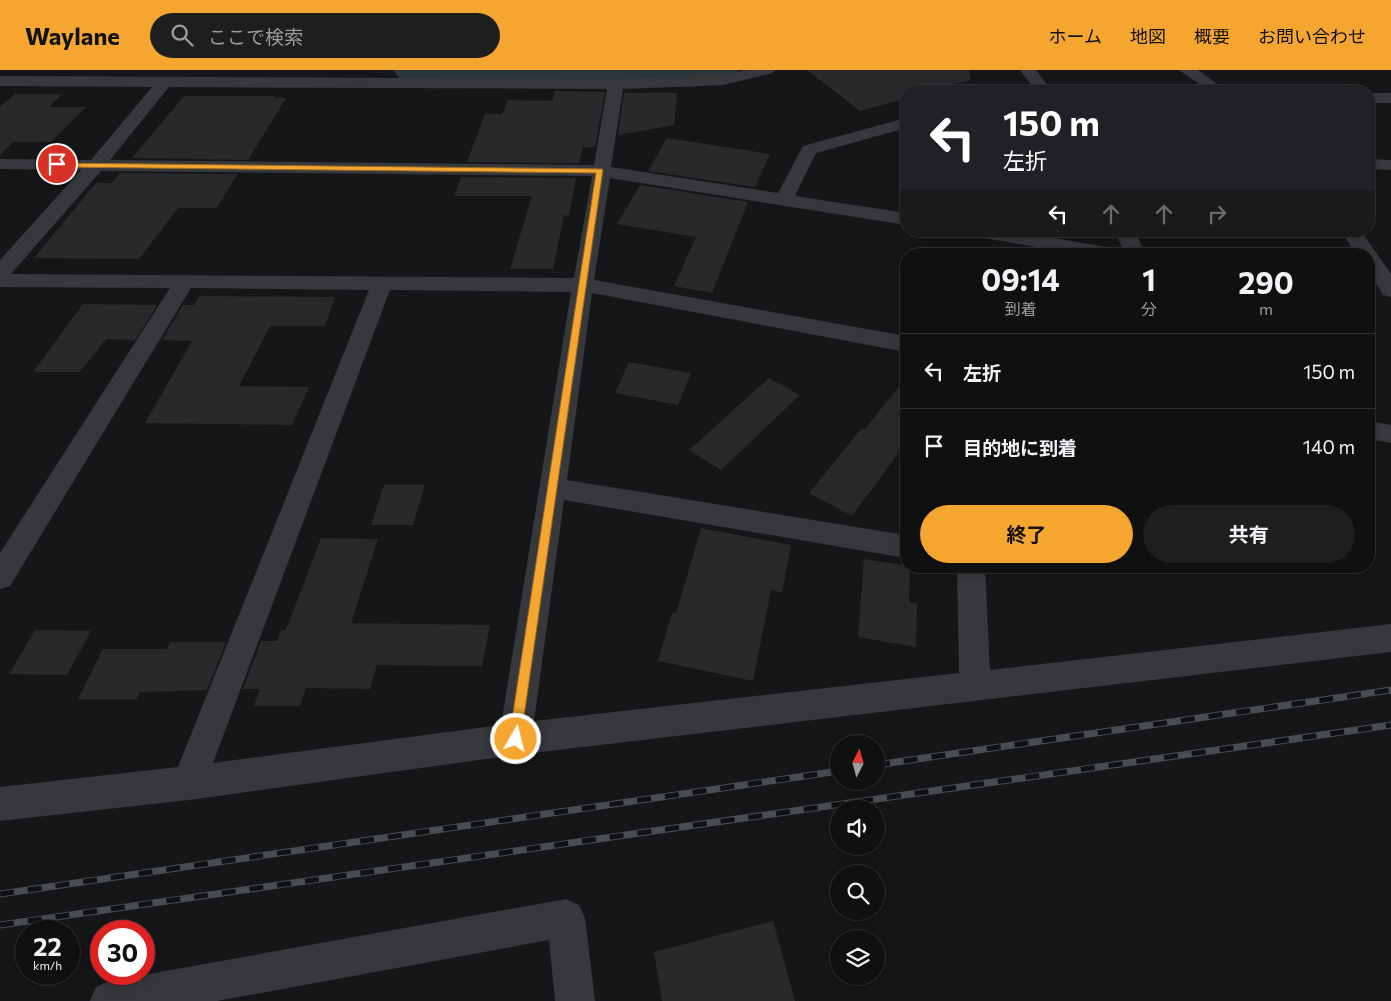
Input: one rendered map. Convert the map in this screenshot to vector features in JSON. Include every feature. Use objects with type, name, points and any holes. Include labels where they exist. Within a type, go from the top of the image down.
[{"type":"street","points":[[0,81],[616,84],[723,80],[767,70]]},
{"type":"street","points":[[1028,70],[1039,85]]},
{"type":"street","points":[[1187,70],[1210,85]]},
{"type":"street","points":[[0,273],[96,165],[164,82]]},
{"type":"street","points":[[516,739],[600,171],[616,84]]},
{"type":"street","points":[[1375,98],[1391,98]]},
{"type":"street","points":[[784,200],[809,150],[900,125]]},
{"type":"street","points":[[0,164],[600,171],[900,219]]},
{"type":"street","points":[[1375,164],[1391,165]]},
{"type":"street","points":[[1014,237],[1080,248]]},
{"type":"street","points":[[1355,237],[1362,248]]},
{"type":"street","points":[[1375,266],[1391,290]]},
{"type":"street","points":[[0,280],[583,285],[900,343]]},
{"type":"street","points":[[0,577],[185,281]]},
{"type":"street","points":[[189,783],[382,284]]},
{"type":"street","points":[[1375,431],[1391,434]]},
{"type":"street","points":[[552,488],[900,546]]},
{"type":"street","points":[[971,573],[975,685]]},
{"type":"street","points":[[0,804],[189,783],[516,739],[1391,638]]},
{"type":"street","points":[[110,1001],[566,918],[575,1001]]},
{"type":"building","points":[[807,70],[969,70],[971,80],[952,85],[900,85],[900,100],[860,111]]},
{"type":"building","points":[[555,91],[605,92],[595,147],[583,147],[579,163],[467,162],[485,114],[502,114],[508,100],[552,101]]},
{"type":"building","points":[[624,93],[677,93],[674,125],[618,135]]},
{"type":"building","points":[[15,94],[62,94],[49,107],[86,107],[51,142],[13,142],[0,155],[0,107]]},
{"type":"building","points":[[184,96],[275,96],[274,98],[286,98],[248,160],[132,158]]},
{"type":"building","points":[[667,138],[770,154],[755,187],[648,171]]},
{"type":"building","points":[[120,173],[238,174],[216,208],[178,208],[139,259],[34,258],[96,183],[112,183]]},
{"type":"building","points":[[461,177],[576,178],[569,216],[564,215],[553,269],[510,269],[532,196],[454,196]]},
{"type":"building","points":[[640,185],[748,202],[712,293],[674,286],[696,237],[617,224]]},
{"type":"building","points":[[200,296],[335,297],[325,326],[270,326],[239,386],[309,387],[292,425],[145,423],[192,341],[162,340],[183,305],[194,305]]},
{"type":"building","points":[[83,304],[157,305],[135,340],[106,339],[80,372],[33,372]]},
{"type":"building","points":[[629,362],[691,373],[678,405],[615,393]]},
{"type":"building","points":[[769,378],[800,395],[721,470],[689,450]]},
{"type":"building","points":[[900,385],[900,451],[852,516],[809,493],[861,429],[864,430]]},
{"type":"building","points":[[384,485],[425,485],[413,525],[371,525]]},
{"type":"building","points":[[701,528],[791,545],[782,593],[771,590],[753,681],[658,661],[672,613],[676,614]]},
{"type":"building","points":[[321,538],[378,539],[351,623],[490,625],[482,666],[377,665],[370,689],[306,688],[300,706],[254,706],[260,689],[243,689],[261,641],[277,641],[281,630],[286,630]]},
{"type":"building","points":[[864,559],[900,564],[900,573],[910,573],[909,602],[917,603],[916,647],[858,637]]},
{"type":"building","points":[[35,630],[91,631],[67,675],[9,674]]},
{"type":"building","points":[[170,642],[226,642],[207,690],[140,692],[136,699],[78,699],[103,649],[167,649]]},
{"type":"building","points":[[773,921],[795,1001],[662,1001],[654,952]]},
{"type":"waterway","points":[[413,70],[654,75],[693,75],[718,70]]},
{"type":"railway","points":[[885,764],[1391,690]]},
{"type":"railway","points":[[0,925],[1391,725]]},
{"type":"railway","points":[[0,894],[830,772]]},
{"type":"route","points":[[57,164],[600,171],[516,739]]}]
